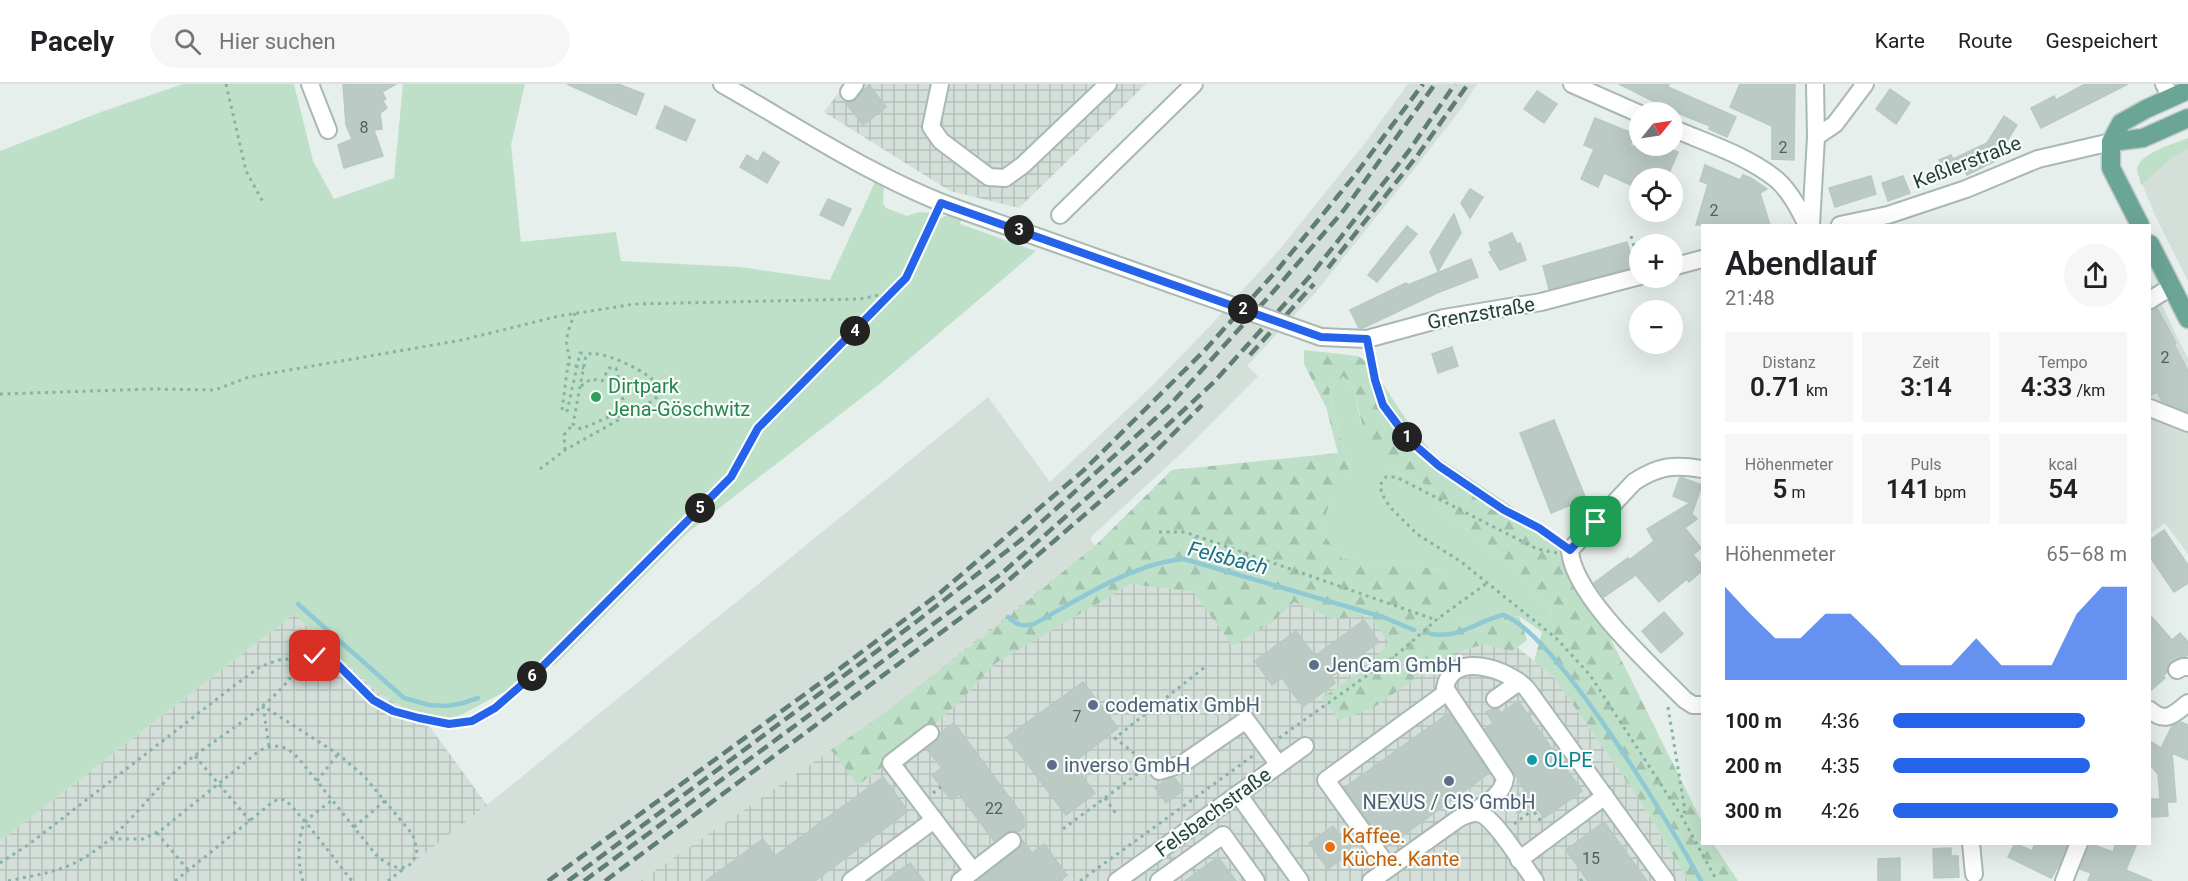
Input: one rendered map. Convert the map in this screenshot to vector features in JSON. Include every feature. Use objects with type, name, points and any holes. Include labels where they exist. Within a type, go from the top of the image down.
[{"type":"main road","points":[[2139,224],[2111,168],[2111,142],[2121,123],[2168,91],[2188,90]]},
{"type":"main road","name":"Keßlerstraße","points":[[2111,142],[2144,138],[2188,118]]},
{"type":"main road","points":[[2151,246],[2188,320]]},
{"type":"street","points":[[310,84],[328,130]]},
{"type":"street","name":"Grenzstraße","points":[[723,84],[870,168],[941,203],[1321,337],[1367,339],[1444,318],[1541,303],[1629,279]]},
{"type":"street","points":[[940,84],[931,127],[941,141],[989,177],[1005,178],[1023,165],[1108,84]]},
{"type":"street","points":[[1060,214],[1194,84]]},
{"type":"street","points":[[1572,84],[1629,109]]},
{"type":"street","points":[[1809,224],[1816,137],[1815,84]]},
{"type":"street","points":[[1816,137],[1835,124],[1865,84]]},
{"type":"street","points":[[1683,133],[1752,163],[1778,181],[1798,206],[1808,224]]},
{"type":"street","name":"Keßlerstraße","points":[[1845,224],[1900,212],[1966,189],[2038,159],[2111,142]]},
{"type":"street","points":[[1683,264],[1701,259]]},
{"type":"street","points":[[2151,299],[2171,287]]},
{"type":"street","points":[[2151,408],[2188,423]]},
{"type":"street","points":[[1701,469],[1680,465],[1662,468],[1640,478],[1570,550],[1573,565],[1582,584],[1614,626],[1685,700],[1693,705],[1701,705]]},
{"type":"street","points":[[1371,881],[1458,819],[1470,814],[1503,788],[1505,778],[1447,692],[1446,684],[1450,675],[1467,666],[1493,670],[1519,682],[1527,689],[1666,881]]},
{"type":"street","points":[[1495,699],[1519,682]]},
{"type":"street","points":[[1389,868],[1326,780],[1447,692]]},
{"type":"street","points":[[2151,711],[2157,716],[2164,717],[2173,714],[2188,703]]},
{"type":"street","name":"Felsbachstraße","points":[[1159,771],[1182,764],[1246,720],[1279,765]]},
{"type":"street","points":[[930,733],[891,763],[934,820],[966,876],[1012,841]]},
{"type":"street","name":"Felsbachstraße","points":[[1117,881],[1305,746]]},
{"type":"street","points":[[1238,794],[1300,881]]},
{"type":"street","points":[[1519,860],[1605,796]]},
{"type":"street","points":[[1470,814],[1477,813],[1484,816],[1535,881]]},
{"type":"street","points":[[851,881],[934,820]]},
{"type":"street","points":[[1159,881],[1223,835],[1256,881]]},
{"type":"street","points":[[1971,845],[1974,874]]},
{"type":"street","points":[[2064,881],[2078,845]]},
{"type":"path","points":[[226,84],[246,171],[263,202]]},
{"type":"path","points":[[0,863],[28,845],[260,667],[278,660],[324,656],[335,662],[373,700],[393,711],[449,724],[472,721],[495,708],[541,668],[731,477],[758,428],[906,278],[941,203]]},
{"type":"path","points":[[0,394],[153,389],[215,390],[249,377],[462,340],[575,313],[635,304],[860,299],[890,292]]},
{"type":"path","points":[[562,410],[570,355],[567,350],[567,336],[575,313]]},
{"type":"path","points":[[1367,339],[1375,380],[1383,405],[1409,440],[1439,466],[1504,510],[1539,528],[1570,550]]},
{"type":"path","points":[[540,469],[565,450],[654,400],[659,388],[656,381],[618,359],[594,352],[586,355],[573,424],[564,435],[565,450]]},
{"type":"path","points":[[567,412],[580,353],[583,353]]},
{"type":"path","points":[[568,364],[584,368]]},
{"type":"path","points":[[580,386],[591,379],[602,381],[609,368],[616,368],[623,400],[618,413],[620,419]]},
{"type":"path","points":[[573,424],[581,429],[618,413]]},
{"type":"path","points":[[1570,550],[1550,553],[1538,549],[1396,477],[1388,477],[1382,480],[1380,485],[1381,492],[1395,514],[1426,542],[1460,561],[1556,638],[1590,675],[1682,817],[1716,881]]},
{"type":"path","points":[[1159,532],[1185,532],[1436,620]]},
{"type":"path","points":[[1277,739],[1400,652],[1436,620],[1487,583]]},
{"type":"path","points":[[8,881],[66,867],[83,859],[111,838],[159,787],[195,756],[263,706],[296,670],[301,657]]},
{"type":"path","points":[[1063,829],[1149,765],[1115,738],[1205,667]]},
{"type":"path","points":[[263,706],[269,746]]},
{"type":"path","points":[[263,706],[338,754],[364,776],[412,835],[416,844],[416,856],[388,881]]},
{"type":"path","points":[[1669,709],[1685,811],[1682,817]]},
{"type":"path","points":[[111,838],[143,839],[157,833],[259,751],[269,746],[280,745],[291,750],[377,856],[397,868],[407,866]]},
{"type":"path","points":[[1080,881],[1260,751]]},
{"type":"path","points":[[317,781],[338,754]]},
{"type":"path","points":[[195,756],[250,821]]},
{"type":"path","points":[[1105,798],[1117,815]]},
{"type":"path","points":[[175,881],[274,801],[280,799],[288,803],[352,881]]},
{"type":"path","points":[[303,881],[300,874],[300,834],[305,823],[332,800]]},
{"type":"path","points":[[354,827],[385,801]]},
{"type":"path","points":[[1530,806],[1551,836]]},
{"type":"path","points":[[1500,834],[1533,810]]},
{"type":"path","points":[[157,833],[188,870]]},
{"type":"path","points":[[1580,881],[1585,877]]},
{"type":"path","points":[[24,878],[29,881]]},
{"type":"shaded area","points":[[845,84],[1146,84],[1019,208],[950,191],[824,112]]},
{"type":"shaded area","points":[[1408,84],[1477,84],[1464,105],[1316,292],[1247,366],[1258,376],[1190,445],[1090,538],[1095,546],[992,629],[882,715],[640,881],[390,881],[487,805],[988,397],[1050,482],[1151,387],[1279,250],[1362,147]]},
{"type":"shaded area","points":[[2188,138],[2188,281],[2155,215],[2137,172],[2139,164],[2145,157]]},
{"type":"shaded area","points":[[2151,283],[2188,359],[2188,554],[2165,523],[2151,533]]},
{"type":"shaded area","points":[[1172,470],[1360,522],[1553,676],[1643,805],[1688,881],[640,881],[882,715],[1095,546]]},
{"type":"shaded area","points":[[294,614],[379,694],[422,716],[487,805],[390,881],[0,881],[0,841]]},
{"type":"green space","points":[[183,84],[294,84],[313,161],[334,199],[394,178],[403,84],[525,84],[511,145],[521,242],[616,232],[621,261],[740,267],[830,280],[876,180],[884,186],[883,203],[886,208],[907,216],[919,212],[931,213],[941,218],[947,215],[961,220],[960,224],[1036,251],[882,382],[687,533],[556,664],[461,715],[445,719],[422,716],[379,694],[294,614],[0,841],[0,151],[101,112]]},
{"type":"green space","points":[[2188,138],[2188,149],[2174,156],[2141,185],[2137,168],[2146,157],[2159,149]]},
{"type":"green space","points":[[1304,350],[1358,356],[1370,364],[1403,415],[1432,453],[1561,539],[1701,820],[1701,845],[1714,845],[1738,881],[1688,881],[1643,805],[1553,676],[1534,661],[1542,632],[1552,613],[1514,567],[1442,510],[1427,485],[1387,468],[1367,449],[1354,387],[1343,376],[1329,391],[1351,472],[1340,495],[1331,500],[1320,530],[1342,559],[1387,561],[1441,570],[1457,584],[1433,611],[1447,626],[1519,616],[1527,640],[1512,652],[1485,644],[1450,654],[1373,708],[1339,720],[1322,698],[1370,664],[1389,643],[1368,615],[1333,619],[1294,602],[1272,622],[1233,646],[1193,592],[1131,584],[996,663],[916,742],[858,785],[831,750],[882,715],[1095,546],[1172,470],[1338,453],[1326,407],[1304,364]]},
{"type":"green space","points":[[1343,376],[1354,387],[1361,424],[1387,468],[1427,485],[1442,510],[1514,567],[1552,613],[1542,632],[1519,616],[1447,626],[1433,612],[1441,570],[1387,561],[1342,559],[1320,530],[1331,500],[1351,472],[1329,391]]},
{"type":"building","points":[[343,84],[396,84],[382,92],[387,108],[380,113],[382,129],[374,130],[383,156],[344,168],[338,145],[352,139],[346,125]]},
{"type":"building","points":[[567,84],[618,84],[644,94],[636,115]]},
{"type":"building","points":[[1619,84],[1669,84],[1668,87],[1736,117],[1727,137],[1709,129],[1710,126],[1683,115],[1683,102],[1655,102]]},
{"type":"building","points":[[1740,84],[1795,84],[1794,160],[1772,159],[1772,126],[1730,107]]},
{"type":"building","points":[[2085,84],[2128,84],[2041,128],[2031,108],[2054,96],[2056,100]]},
{"type":"building","points":[[869,85],[886,107],[863,125],[846,103],[854,101]]},
{"type":"building","points":[[1890,89],[1910,103],[1896,124],[1876,109]]},
{"type":"building","points":[[1537,91],[1557,104],[1544,123],[1524,109]]},
{"type":"building","points":[[665,106],[695,120],[686,141],[656,128]]},
{"type":"building","points":[[2004,116],[2017,125],[2000,152],[2005,156],[1967,175],[1964,170],[1947,177],[1939,160],[1951,155],[1953,159],[1987,143]]},
{"type":"building","points":[[1595,118],[1629,132],[1629,156],[1676,156],[1671,168],[1629,168],[1629,184],[1604,173],[1598,187],[1581,179],[1594,149],[1584,145]]},
{"type":"building","points":[[763,152],[779,162],[767,183],[740,167],[747,155],[758,162]]},
{"type":"building","points":[[1705,165],[1740,180],[1743,175],[1751,178],[1767,189],[1760,193],[1770,224],[1696,225],[1708,184],[1700,181]]},
{"type":"building","points":[[1871,176],[1876,194],[1835,207],[1829,188]]},
{"type":"building","points":[[1903,176],[1910,193],[1888,201],[1882,183]]},
{"type":"building","points":[[1470,189],[1483,197],[1470,218],[1461,203]]},
{"type":"building","points":[[828,199],[851,209],[843,226],[820,215]]},
{"type":"building","points":[[1454,214],[1461,233],[1438,271],[1430,252]]},
{"type":"building","points":[[1407,226],[1417,234],[1377,282],[1368,275]]},
{"type":"building","points":[[1512,233],[1517,244],[1520,243],[1526,260],[1500,270],[1489,252],[1492,251],[1489,243]]},
{"type":"building","points":[[1627,242],[1629,249],[1629,268],[1549,289],[1543,266]]},
{"type":"building","points":[[1471,259],[1478,277],[1359,328],[1350,310],[1406,283],[1408,285]]},
{"type":"building","points":[[2157,308],[2188,371],[2188,412],[2162,401],[2157,392],[2151,395],[2151,310]]},
{"type":"building","points":[[1452,347],[1458,366],[1438,373],[1432,354]]},
{"type":"building","points":[[1554,420],[1586,499],[1551,513],[1520,433]]},
{"type":"building","points":[[1680,477],[1701,485],[1692,514],[1697,519],[1685,528],[1701,548],[1693,555],[1701,564],[1701,572],[1689,582],[1687,579],[1659,602],[1636,575],[1604,597],[1594,583],[1654,541],[1647,529],[1690,503],[1673,496]]},
{"type":"building","points":[[2164,530],[2188,565],[2188,583],[2174,592],[2151,558],[2151,539]]},
{"type":"building","points":[[1664,612],[1683,634],[1661,653],[1642,631]]},
{"type":"building","points":[[2151,616],[2172,640],[2180,633],[2188,642],[2188,655],[2169,664],[2163,676],[2165,678],[2151,690]]},
{"type":"building","points":[[1364,620],[1379,642],[1331,677],[1335,683],[1303,707],[1282,678],[1272,685],[1255,661],[1296,631],[1315,656]]},
{"type":"building","points":[[1083,682],[1118,728],[1073,763],[1095,793],[1066,815],[1007,737]]},
{"type":"building","name":"OLPE","points":[[1518,701],[1582,791],[1544,818],[1534,803],[1518,814],[1509,802],[1525,790],[1485,729],[1493,723],[1486,712],[1498,709],[1501,713]]},
{"type":"building","points":[[1449,713],[1489,773],[1387,847],[1344,788]]},
{"type":"building","points":[[2181,722],[2188,725],[2188,760],[2172,753],[2176,802],[2167,802],[2168,816],[2151,817],[2151,799],[2160,799],[2158,774],[2151,766],[2151,742],[2161,748],[2172,726]]},
{"type":"building","points":[[954,723],[1024,817],[1022,818],[1027,825],[1018,832],[1010,831],[994,841],[959,794],[951,800],[932,775],[942,768],[927,749],[937,741],[940,733]]},
{"type":"building","points":[[883,777],[908,811],[815,881],[706,881],[763,839],[775,856]]},
{"type":"building","points":[[1174,777],[1184,790],[1166,803],[1155,788],[1165,780]]},
{"type":"building","points":[[1604,822],[1647,881],[1588,881],[1566,850]]},
{"type":"building","name":"Kaffee. Küche. Kante","points":[[1333,826],[1351,852],[1328,869],[1309,843]]},
{"type":"building","points":[[1022,840],[1032,853],[1044,844],[1067,875],[1059,881],[977,881],[1018,849]]},
{"type":"building","points":[[2014,845],[2032,851],[2034,845],[2067,845],[2051,878],[2008,857]]},
{"type":"building","points":[[2088,845],[2113,852],[2115,845],[2136,845],[2126,870],[2152,881],[2088,881],[2091,873],[2080,869]]},
{"type":"building","points":[[1951,848],[1951,856],[1958,856],[1959,877],[1934,878],[1933,849]]},
{"type":"building","points":[[1218,857],[1236,881],[1185,881]]},
{"type":"building","points":[[1900,858],[1900,881],[1878,881],[1878,859]]},
{"type":"building","points":[[910,863],[924,881],[885,881]]},
{"type":"waterway","name":"Felsbach","points":[[1008,617],[1020,625],[1034,624],[1126,575],[1145,567],[1184,559],[1383,617],[1414,630]]},
{"type":"waterway","points":[[298,604],[404,698],[429,705],[447,706],[478,698]]},
{"type":"waterway","name":"Felsbach","points":[[1431,634],[1460,632],[1503,615],[1525,629],[1552,656],[1611,734],[1701,881]]},
{"type":"railway","points":[[548,881],[834,673],[941,592],[1084,470],[1204,351],[1279,268],[1355,175],[1423,84]]},
{"type":"railway","points":[[568,881],[916,622],[1026,536],[1168,407],[1344,210],[1435,84]]},
{"type":"railway","points":[[584,881],[1001,574],[1134,456],[1214,382],[1311,275],[1408,152],[1455,84]]},
{"type":"railway","points":[[1328,268],[1417,156],[1468,84]]},
{"type":"railway","points":[[1250,355],[1314,284]]},
{"type":"railway","points":[[605,881],[989,597],[1139,468],[1202,405]]},
{"type":"place","name":"Dirtpark Jena-Göschwitz","points":[[596,397]]},
{"type":"place","name":"JenCam GmbH","points":[[1314,665]]},
{"type":"place","name":"codematix GmbH","points":[[1093,705]]},
{"type":"place","name":"OLPE","points":[[1532,760]]},
{"type":"place","name":"inverso GmbH","points":[[1052,765]]},
{"type":"place","name":"NEXUS / CIS GmbH","points":[[1449,781]]},
{"type":"place","name":"Kaffee. Küche. Kante","points":[[1330,847]]},
{"type":"route","points":[[315,656],[324,656],[335,662],[373,700],[393,711],[449,724],[472,721],[495,708],[541,668],[731,477],[758,428],[906,278],[941,203],[1321,337],[1367,339],[1375,380],[1387,413],[1409,440],[1439,466],[1504,510],[1539,528],[1570,550],[1596,522]]}]
